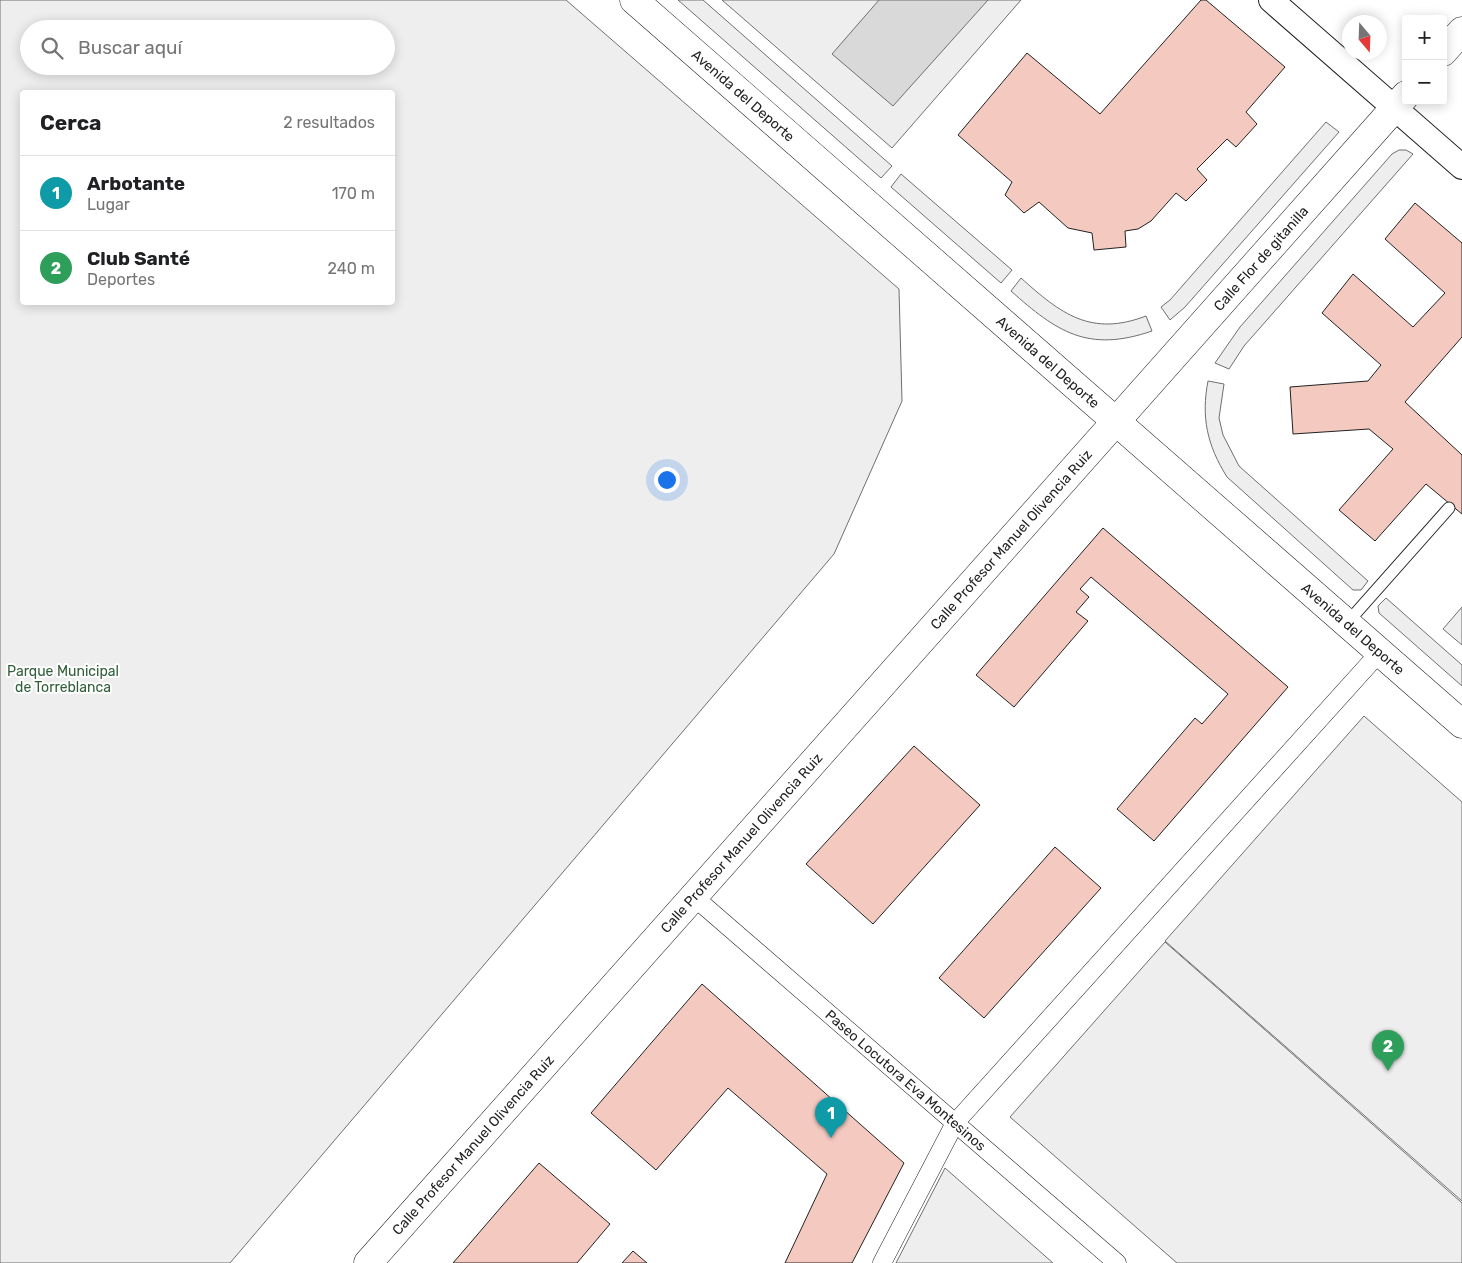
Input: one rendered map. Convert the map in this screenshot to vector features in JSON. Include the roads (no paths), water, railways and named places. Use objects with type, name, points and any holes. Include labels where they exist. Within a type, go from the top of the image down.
[{"type":"street","name":"Avenida del Deporte","points":[[634,0],[1462,724]]},
{"type":"street","points":[[1271,0],[1400,101],[1462,167]]},
{"type":"street","points":[[1447,48],[1462,31]]},
{"type":"street","name":"Calle Flor de gitanilla","points":[[1116,421],[1400,101]]},
{"type":"street","name":"Calle Profesor Manuel Olivencia Ruiz","points":[[368,1263],[1116,421]]},
{"type":"street","points":[[882,1263],[955,1123],[1380,652]]},
{"type":"street","name":"Paseo Locutora Eva Montesinos","points":[[694,897],[1117,1263]]},
{"type":"lane","points":[[1347,623],[1449,508]]},
{"type":"place","name":"Club Santé","points":[[1388,1071]]},
{"type":"place","name":"Arbotante","points":[[831,1138]]},
{"type":"park label","name":"Parque Municipal de Torreblanca","points":[[63,680]]}]
